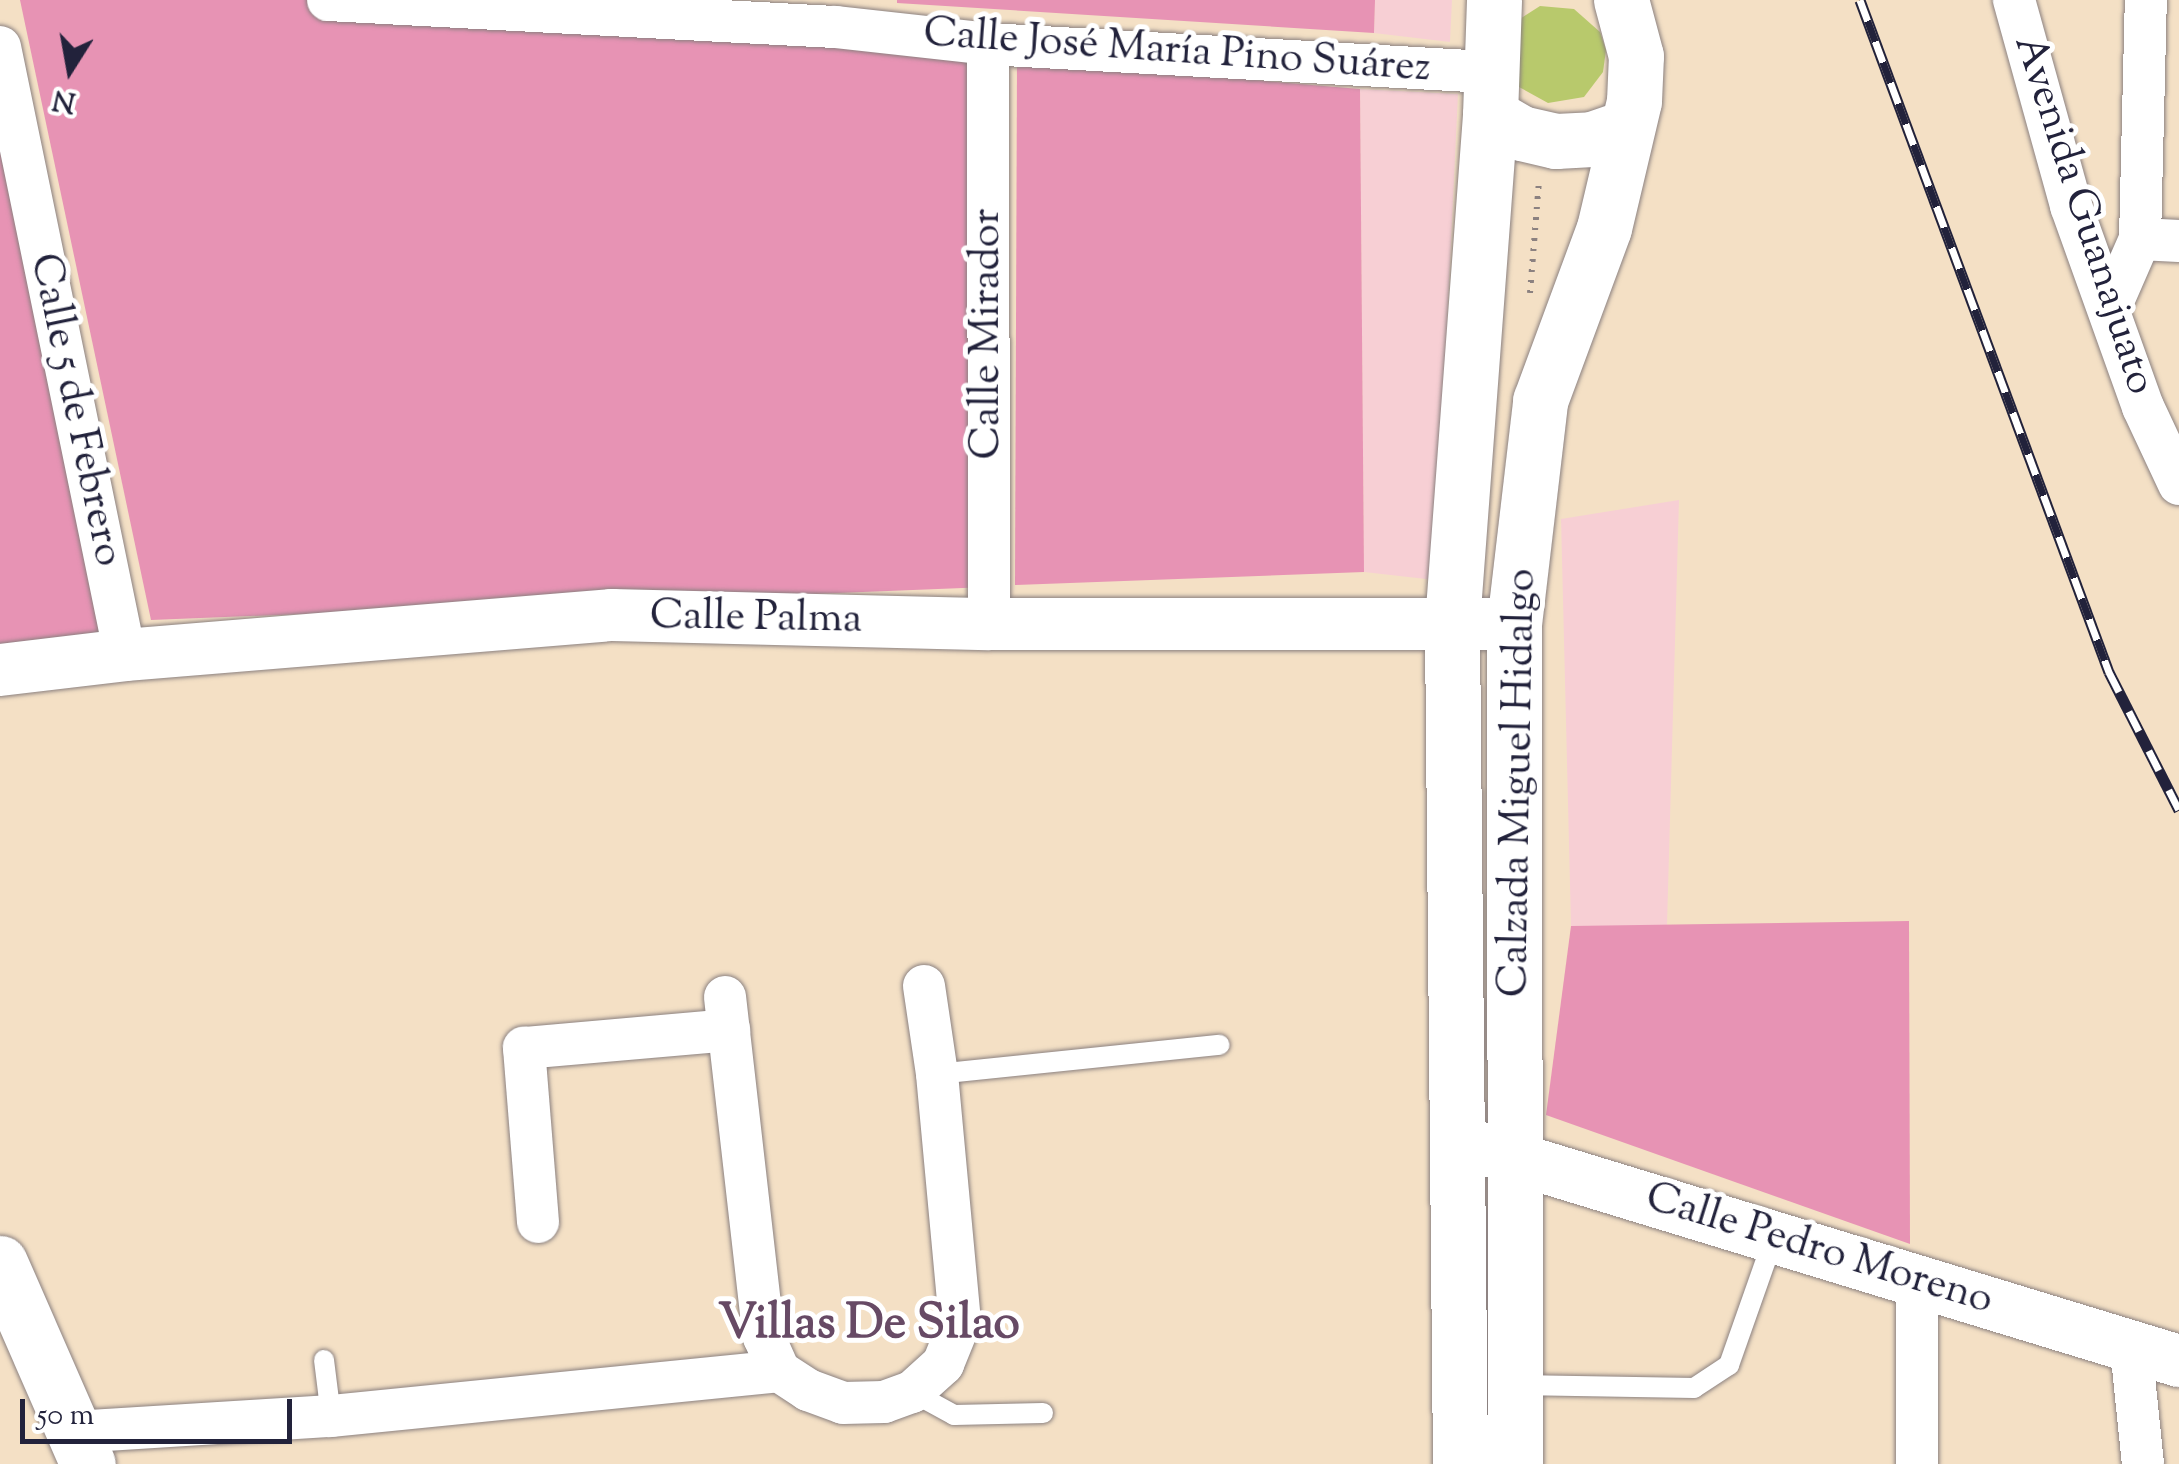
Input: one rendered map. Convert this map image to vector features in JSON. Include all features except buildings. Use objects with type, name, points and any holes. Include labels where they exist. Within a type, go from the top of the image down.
[{"type":"main road","name":"Calzada Miguel Hidalgo","points":[[1515,1464],[1514,624],[1540,401],[1604,228],[1634,101],[1636,56],[1615,4]]},
{"type":"main road","name":"Calzada Miguel Hidalgo","points":[[1460,1464],[1452,623],[1499,41]]},
{"type":"main road","points":[[1499,41],[1521,133],[1556,141],[1592,139],[1626,127]]},
{"type":"main road","points":[[0,1263],[81,1448]]},
{"type":"street","name":"Calle José María Pino Suárez","points":[[328,0],[835,14],[988,44],[1499,41]]},
{"type":"street","name":"Avenida Guanajuato","points":[[2014,0],[2071,206],[2143,407],[2179,484]]},
{"type":"street","points":[[2108,310],[2160,240],[2146,0]]},
{"type":"street","name":"Calle Mirador","points":[[988,44],[988,624]]},
{"type":"street","name":"Calle 5 de Febrero","points":[[0,48],[126,655]]},
{"type":"street","name":"Calle Palma","points":[[0,670],[126,655],[612,616],[988,624],[1514,624]]},
{"type":"street","points":[[538,1222],[524,1048],[727,1014],[764,1336],[779,1371],[808,1390],[844,1403],[884,1402],[912,1392],[942,1364],[960,1322],[937,1074],[924,986]]},
{"type":"street","name":"Calle Pedro Moreno","points":[[1458,1141],[2155,1355]]},
{"type":"street","points":[[1917,1279],[1917,1464]]},
{"type":"street","points":[[2143,1464],[2155,1355]]},
{"type":"street","points":[[81,1448],[330,1416],[779,1371]]},
{"type":"lane","points":[[937,1074],[1220,1045]]},
{"type":"lane","points":[[1516,1385],[1694,1388],[1729,1365],[1775,1236]]},
{"type":"lane","points":[[324,1360],[330,1416]]},
{"type":"lane","points":[[912,1392],[954,1415],[1043,1413]]},
{"type":"shaded area","points":[[1375,0],[1452,0],[1450,42],[1374,33]]},
{"type":"shaded area","points":[[1360,89],[1458,94],[1435,580],[1364,572]]},
{"type":"shaded area","points":[[1679,500],[1667,926],[1571,926],[1561,519]]},
{"type":"green space","points":[[1540,6],[1574,9],[1600,32],[1606,50],[1603,72],[1584,97],[1548,103],[1519,87],[1513,77],[1515,22]]},
{"type":"railway","points":[[1860,0],[2109,672],[2179,810]]},
{"type":"district","name":"Villas De Silao","points":[[869,1326]]}]
